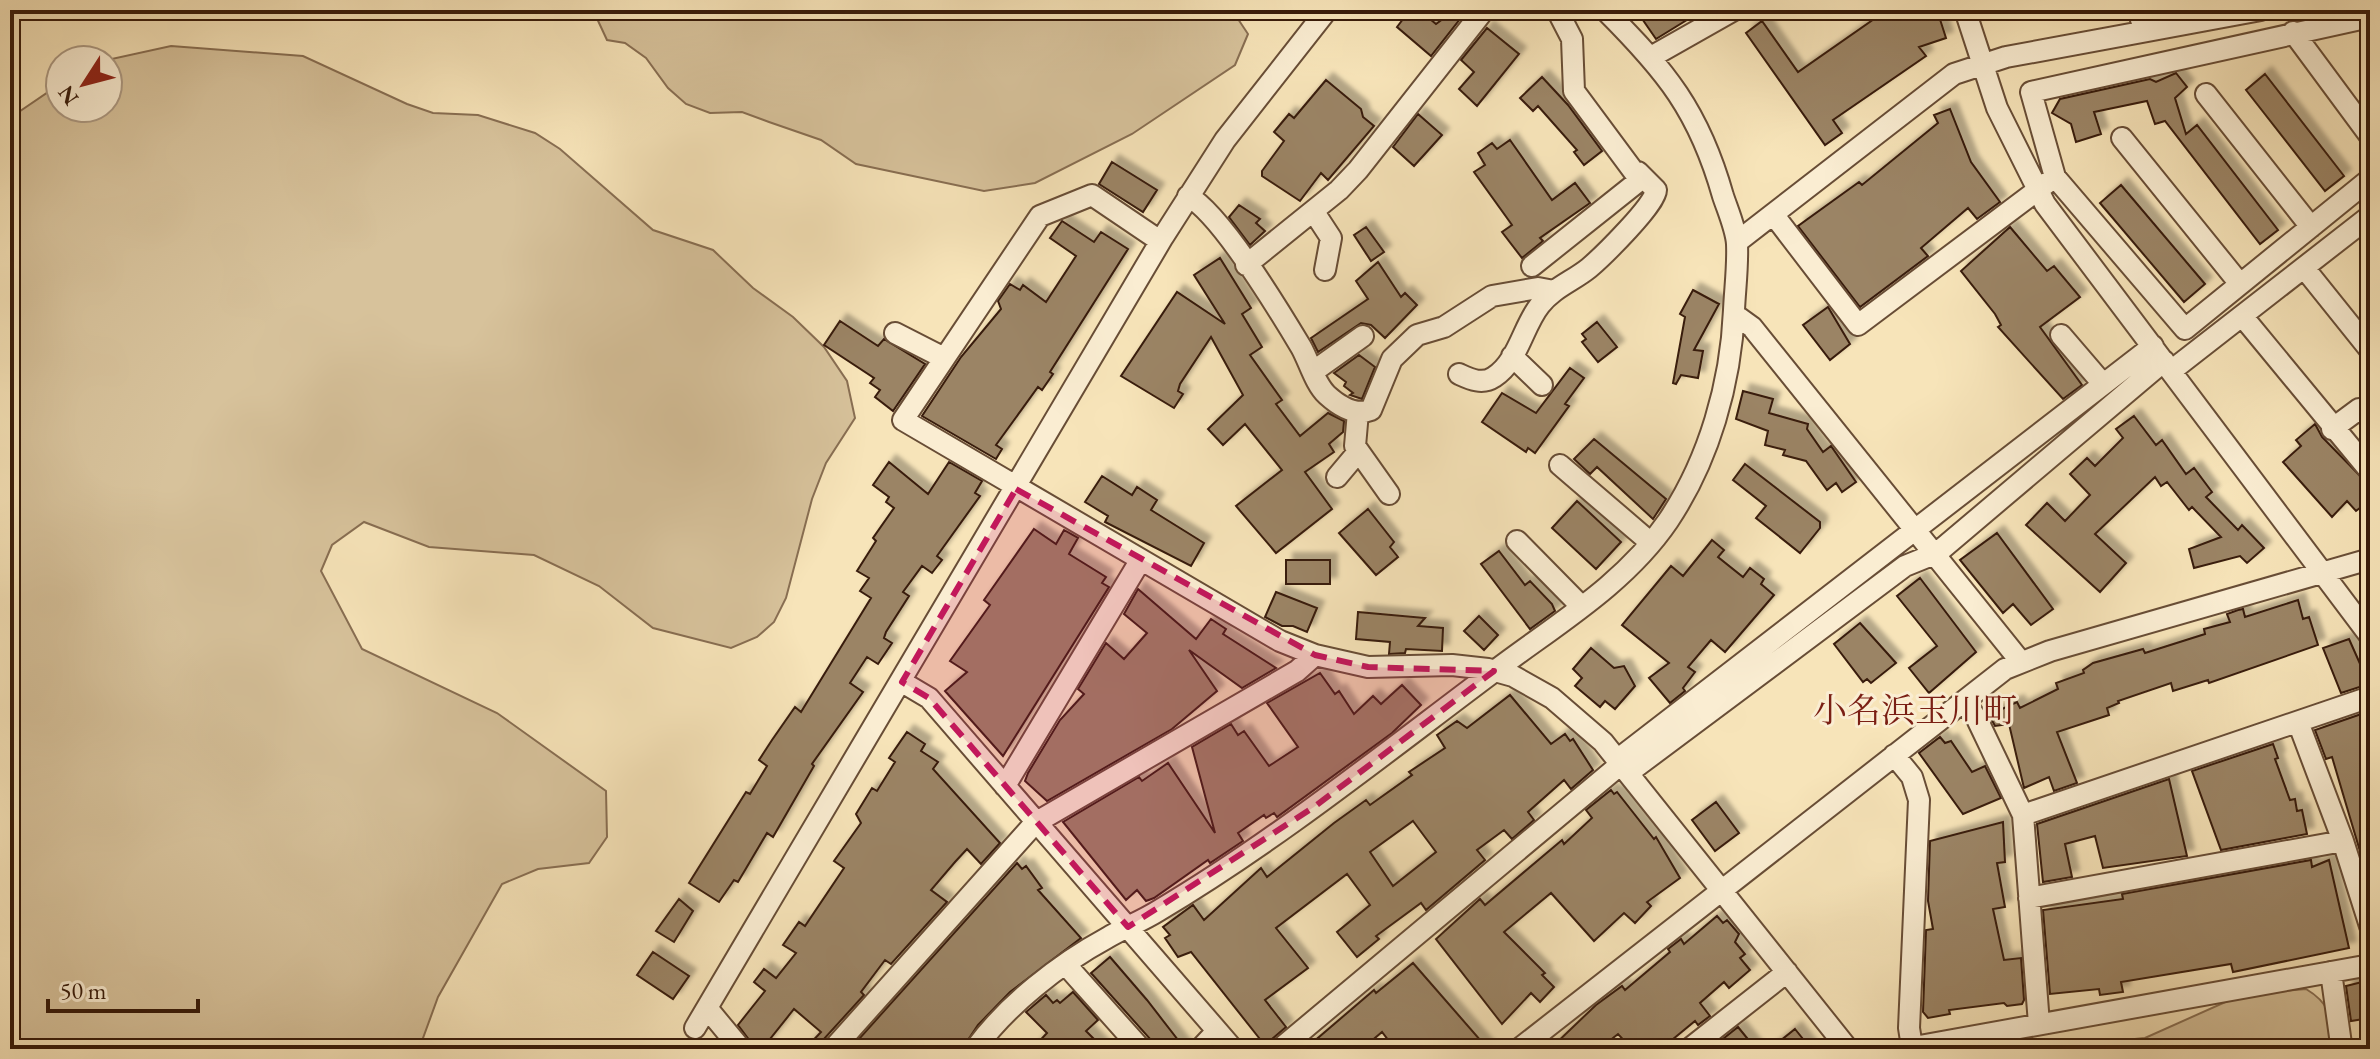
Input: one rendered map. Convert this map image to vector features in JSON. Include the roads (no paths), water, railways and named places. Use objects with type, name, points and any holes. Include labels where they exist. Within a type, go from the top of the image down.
[{"type":"street","points":[[695,1028],[1160,241],[1225,140],[1327,10]]},
{"type":"street","points":[[1246,265],[1314,212],[1358,170],[1484,10]]},
{"type":"street","points":[[1459,374],[1485,381],[1500,372],[1512,356],[1532,315],[1554,291],[1600,259],[1654,202],[1656,190],[1604,135],[1574,91],[1572,39],[1557,10]]},
{"type":"street","points":[[975,1049],[1001,1019],[1067,966],[1314,807],[1623,573],[1651,543],[1697,470],[1708,441],[1732,347],[1737,242],[1710,151],[1687,104],[1651,57],[1605,10]]},
{"type":"street","points":[[1651,57],[1734,10]]},
{"type":"street","points":[[1965,10],[1997,108],[2037,190],[2370,636]]},
{"type":"street","points":[[1737,242],[1954,74],[1982,63],[2141,20],[2261,10]]},
{"type":"street","points":[[2370,17],[2031,92],[2055,177],[2185,329],[2370,179]]},
{"type":"street","points":[[2293,32],[2370,136]]},
{"type":"street","points":[[2206,94],[2311,227]]},
{"type":"street","points":[[2122,138],[2240,284]]},
{"type":"street","points":[[1532,266],[1638,185],[1638,172]]},
{"type":"street","points":[[1773,214],[1858,325],[2055,177]]},
{"type":"street","points":[[1160,241],[1092,195],[1040,216],[903,420],[1280,641],[1315,655],[1368,667],[1452,665],[1494,671],[1513,676],[1552,698],[1603,742],[1848,1049]]},
{"type":"street","points":[[1188,196],[1201,203],[1246,265],[1314,371],[1324,393],[1358,412],[1371,410],[1392,359],[1417,335],[1444,327],[1492,296],[1538,288],[1554,291]]},
{"type":"street","points":[[1314,212],[1331,238],[1325,270]]},
{"type":"street","points":[[1280,1049],[1622,766],[1917,528],[2103,384],[2163,359],[2243,317],[2370,216]]},
{"type":"street","points":[[2305,269],[2370,350]]},
{"type":"street","points":[[1734,314],[1752,327],[1917,528],[2021,662]]},
{"type":"street","points":[[2243,317],[2332,429],[2370,471]]},
{"type":"street","points":[[895,333],[944,358]]},
{"type":"street","points":[[2061,335],[2103,384]]},
{"type":"street","points":[[1314,371],[1363,336]]},
{"type":"street","points":[[1512,356],[1542,385]]},
{"type":"street","points":[[1622,766],[1905,566],[1937,553],[2163,359]]},
{"type":"street","points":[[2332,429],[2359,409],[2370,418]]},
{"type":"street","points":[[1358,412],[1358,452],[1389,494]]},
{"type":"street","points":[[1337,477],[1358,452]]},
{"type":"street","points":[[1560,465],[1651,543]]},
{"type":"street","points":[[1517,541],[1581,606]]},
{"type":"street","points":[[1519,1049],[1543,1042],[1721,890],[2005,669],[2078,642],[2370,559]]},
{"type":"street","points":[[1005,786],[1140,561]]},
{"type":"street","points":[[833,1049],[1035,823],[1297,671],[1315,655]]},
{"type":"street","points":[[902,682],[929,698],[1233,1049]]},
{"type":"street","points":[[2023,815],[2370,697]]},
{"type":"street","points":[[1964,701],[1977,719],[2023,815],[2039,1024]]},
{"type":"street","points":[[2298,722],[2343,841],[2370,926]]},
{"type":"street","points":[[1894,755],[1912,777],[1919,800],[1908,1048],[2370,965]]},
{"type":"street","points":[[2029,898],[2343,841]]},
{"type":"street","points":[[1067,966],[1141,1049]]},
{"type":"street","points":[[1689,1049],[1787,972]]},
{"type":"street","points":[[2331,972],[2341,1044],[2347,1049]]},
{"type":"street","points":[[707,1008],[741,1049]]},
{"type":"street","points":[[1200,1049],[1217,1031]]},
{"type":"district","name":"小名浜玉川町","points":[[1915,710]]}]
